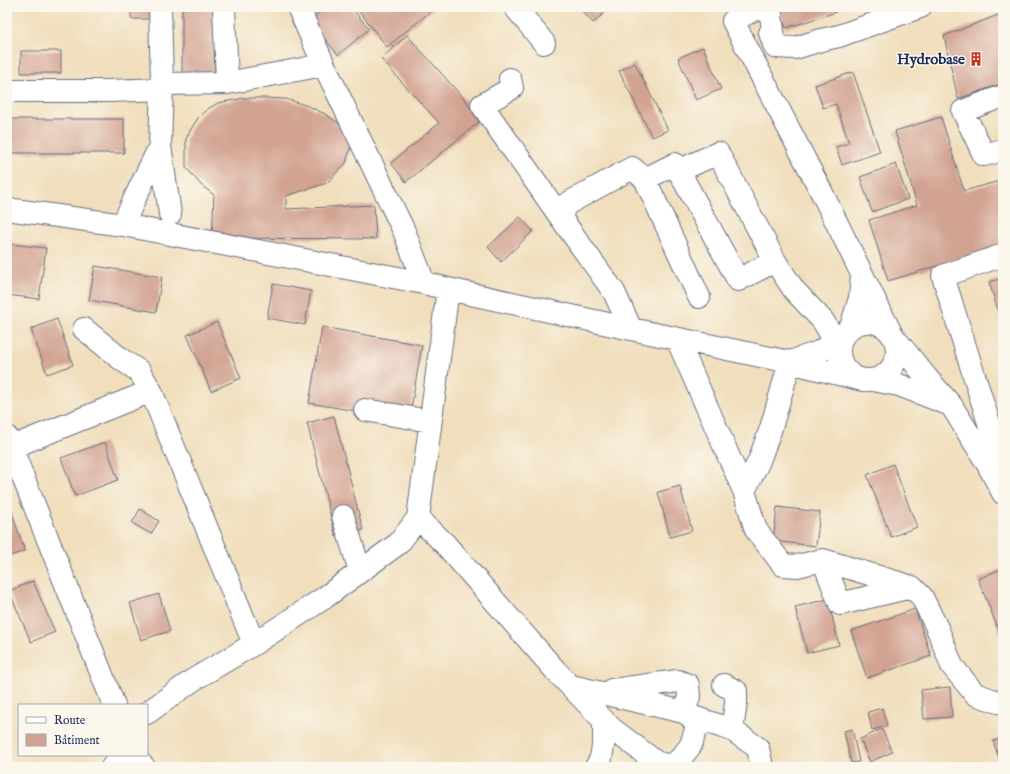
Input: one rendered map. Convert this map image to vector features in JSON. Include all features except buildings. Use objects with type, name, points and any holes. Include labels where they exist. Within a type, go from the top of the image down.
[{"type":"lane","points":[[160,7],[162,86],[160,146],[170,214]]},
{"type":"lane","points":[[224,7],[227,83]]},
{"type":"lane","points":[[298,7],[324,66],[404,231],[424,283]]},
{"type":"lane","points":[[515,7],[544,43]]},
{"type":"lane","points":[[763,7],[775,47]]},
{"type":"lane","points":[[775,47],[795,48],[839,36],[920,7]]},
{"type":"lane","points":[[7,209],[123,225],[424,283],[868,380],[884,375],[895,361],[895,343],[892,335],[821,190],[729,14],[770,8],[775,47]]},
{"type":"lane","points":[[7,91],[109,91],[162,86],[227,83],[324,66]]},
{"type":"lane","points":[[510,79],[512,88],[482,105],[614,292],[631,329]]},
{"type":"lane","points":[[7,80],[30,91]]},
{"type":"lane","points":[[1003,96],[963,111],[984,155],[1003,150]]},
{"type":"lane","points":[[123,225],[160,146]]},
{"type":"lane","points":[[678,171],[718,153],[775,261],[794,290],[823,321],[835,341]]},
{"type":"lane","points":[[645,179],[675,164],[738,280],[775,261]]},
{"type":"lane","points":[[561,218],[565,205],[632,168],[645,179],[699,297]]},
{"type":"lane","points":[[1003,255],[943,276],[1003,468]]},
{"type":"lane","points":[[862,275],[860,298],[852,327],[840,341],[840,359],[844,368],[858,378],[899,385],[951,405]]},
{"type":"lane","points":[[148,712],[193,680],[254,644],[324,598],[399,543],[418,518],[448,289]]},
{"type":"lane","points":[[790,362],[819,352],[852,327],[863,323],[873,323],[884,328],[892,335],[951,405],[987,463],[1003,493]]},
{"type":"lane","points":[[84,329],[122,360],[139,371],[151,391],[254,644]]},
{"type":"lane","points":[[677,339],[744,492],[756,530],[783,565],[798,566],[823,560],[912,587],[922,597],[938,630],[952,666],[975,694],[998,702],[1003,702]]},
{"type":"lane","points":[[744,492],[759,461],[790,362]]},
{"type":"lane","points":[[114,704],[9,442],[151,391]]},
{"type":"lane","points":[[365,410],[430,421]]},
{"type":"lane","points":[[343,516],[360,571]]},
{"type":"lane","points":[[418,518],[445,544],[555,670],[611,728],[656,762],[672,767],[681,758],[691,744],[697,726],[687,714],[689,697],[688,685],[678,681],[601,692]]},
{"type":"lane","points":[[823,560],[840,604],[912,587]]},
{"type":"lane","points":[[724,685],[736,691],[736,703],[732,730]]},
{"type":"lane","points":[[571,686],[601,692],[687,714],[732,730],[758,748],[762,767]]},
{"type":"lane","points":[[596,767],[601,758],[603,747],[604,721]]},
{"type":"lane","points":[[112,767],[122,756]]},
{"type":"lane","points":[[134,756],[144,767]]},
{"type":"place","name":"Hydrobase","points":[[976,59]]}]
